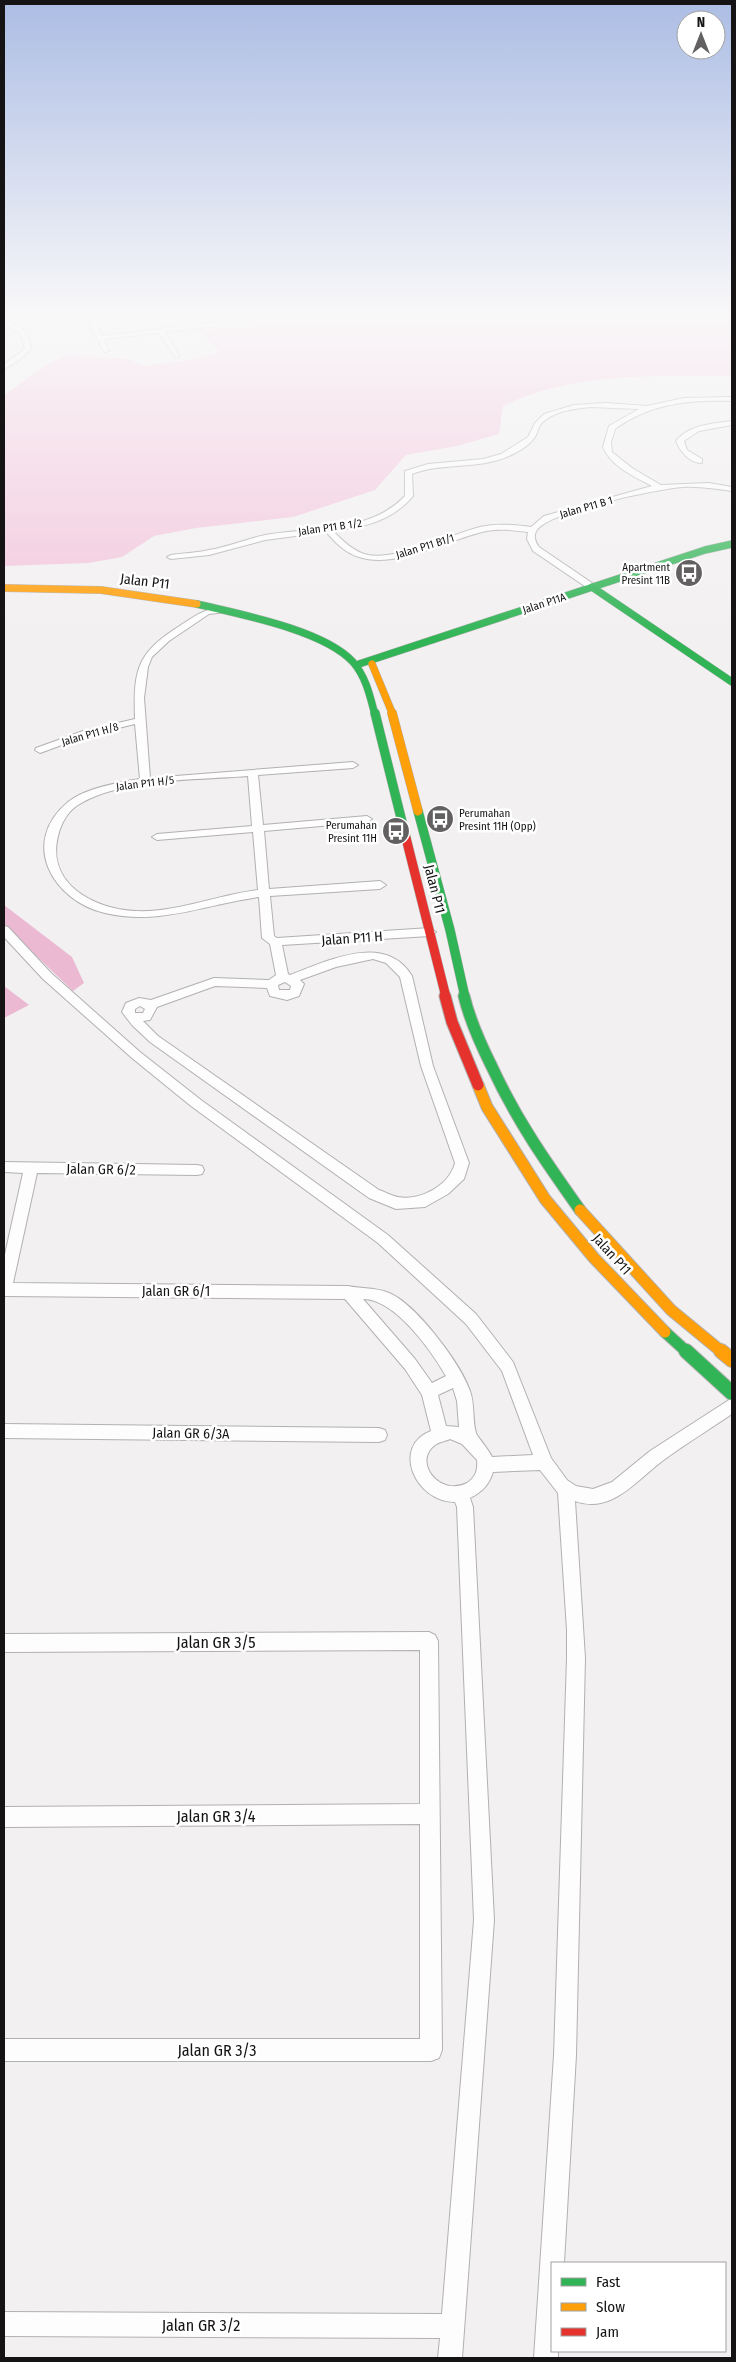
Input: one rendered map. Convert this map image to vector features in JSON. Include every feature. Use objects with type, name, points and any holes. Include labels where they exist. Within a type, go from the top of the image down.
[{"type":"main road","name":"Jalan P11A","points":[[615,584],[732,544]]},
{"type":"main road","name":"Jalan P11A","points":[[372,664],[396,652],[732,550]]},
{"type":"main road","name":"Jalan P11","points":[[4,578],[78,579],[172,589],[272,613],[330,632]]},
{"type":"main road","points":[[578,578],[615,584],[619,605],[576,596],[578,578]]},
{"type":"main road","name":"Jalan P11","points":[[4,588],[68,589],[142,596],[223,610],[262,620],[332,646],[343,652],[359,667],[374,707],[452,1022],[487,1107],[545,1199],[594,1258],[652,1320],[732,1393]]},
{"type":"main road","points":[[596,590],[732,682]]},
{"type":"main road","name":"Jalan P11A","points":[[359,667],[576,596]]},
{"type":"main road","name":"Jalan P11","points":[[396,652],[361,649],[372,664],[393,715],[446,913],[470,1021],[509,1103],[531,1141],[569,1197],[616,1252],[671,1310],[732,1360]]},
{"type":"main road","points":[[446,913],[430,932],[454,949]]},
{"type":"street","name":"Jalan P11 B 1/2","points":[[171,557],[209,553],[264,538],[328,530],[377,520],[396,510],[409,496],[408,473],[420,468],[494,459],[518,448],[532,436],[537,424],[540,422]]},
{"type":"street","points":[[622,422],[612,428],[606,445],[608,453],[617,461],[659,487]]},
{"type":"street","points":[[699,461],[684,451],[680,441],[684,436],[701,428],[732,423]]},
{"type":"street","name":"Jalan P11 B 1","points":[[532,530],[546,518],[659,487],[705,484],[732,489]]},
{"type":"street","name":"Jalan P11 B1/1","points":[[328,530],[361,557],[373,559],[388,558],[483,529],[509,527],[532,530]]},
{"type":"street","points":[[532,530],[531,542],[536,549],[596,590]]},
{"type":"street","points":[[191,603],[196,606],[201,616]]},
{"type":"street","points":[[146,781],[138,684],[142,667],[150,654],[158,647],[201,616],[207,612],[223,610]]},
{"type":"street","name":"Jalan P11 H/8","points":[[40,750],[86,734],[141,720]]},
{"type":"street","name":"Jalan P11 H/5","points":[[353,765],[146,781],[103,790],[71,804],[58,819],[50,841],[50,855],[54,873],[62,885],[98,907],[122,914],[146,915],[263,894],[380,884]]},
{"type":"street","points":[[253,773],[268,938],[275,942],[282,980]]},
{"type":"street","points":[[157,837],[367,819]]},
{"type":"street","points":[[4,930],[55,983],[136,1055],[196,1103],[383,1239],[471,1319],[508,1367],[544,1462],[549,1472],[566,1491],[577,1496],[591,1496],[618,1488],[643,1470],[654,1458],[732,1405]]},
{"type":"street","name":"Jalan P11 H","points":[[275,942],[430,932]]},
{"type":"street","points":[[373,955],[390,960],[406,976],[427,1066],[462,1163],[459,1175],[443,1190],[420,1203],[396,1203],[374,1194],[154,1040],[136,1022],[137,1018],[128,1012],[130,1006],[139,1002],[150,1005],[214,982],[282,980],[334,962],[373,955]]},
{"type":"street","name":"Jalan GR 6/2","points":[[4,1168],[197,1170]]},
{"type":"street","points":[[4,1290],[31,1168]]},
{"type":"street","name":"Jalan GR 6/1","points":[[4,1290],[371,1293],[386,1298],[403,1312],[435,1348],[457,1378],[463,1393],[468,1436]]},
{"type":"street","points":[[348,1292],[399,1351],[429,1392],[440,1433]]},
{"type":"street","points":[[429,1392],[457,1378]]},
{"type":"street","name":"Jalan GR 6/3A","points":[[4,1431],[379,1434]]},
{"type":"street","points":[[440,1433],[459,1433],[468,1436],[481,1449],[486,1465],[484,1475],[479,1484],[471,1490],[449,1495],[437,1492],[421,1476],[418,1466],[420,1450],[430,1438],[440,1433]]},
{"type":"street","points":[[486,1465],[544,1462]]},
{"type":"street","points":[[552,2262],[565,2055],[572,1745],[576,1658],[576,1630],[566,1491]]},
{"type":"street","points":[[450,2358],[454,2326],[484,1920],[465,1507],[460,1494]]},
{"type":"street","name":"Jalan GR 3/5","points":[[4,1643],[429,1641],[429,1814]]},
{"type":"street","points":[[429,1814],[431,2050]]},
{"type":"street","name":"Jalan GR 3/4","points":[[4,1818],[429,1814]]},
{"type":"street","name":"Jalan GR 3/3","points":[[4,2050],[431,2050]]},
{"type":"street","points":[[546,2358],[551,2278]]},
{"type":"street","name":"Jalan GR 3/2","points":[[4,2324],[454,2326]]},
{"type":"shaded area","points":[[4,422],[501,422],[499,434],[457,446],[406,455],[375,490],[293,517],[196,528],[154,536],[122,557],[88,563],[4,566]]},
{"type":"shaded area","points":[[4,905],[72,957],[84,983],[73,991],[4,925]]},
{"type":"shaded area","points":[[4,986],[29,1005],[4,1018]]},
{"type":"traffic: fast","points":[[359,664],[705,550],[732,544]]},
{"type":"traffic: fast","points":[[592,587],[732,682]]},
{"type":"traffic: fast","points":[[197,604],[255,618],[299,632],[336,649],[353,662],[362,675],[370,695],[406,838]]},
{"type":"traffic: fast","points":[[418,811],[450,930],[470,1021],[509,1103],[531,1141],[580,1210]]},
{"type":"traffic: fast","points":[[665,1332],[732,1393]]},
{"type":"traffic: slow","points":[[4,588],[101,590],[197,604]]},
{"type":"traffic: slow","points":[[372,664],[393,715],[418,811]]},
{"type":"traffic: slow","points":[[478,1085],[487,1107],[545,1199],[594,1258],[665,1332]]},
{"type":"traffic: slow","points":[[580,1210],[616,1252],[671,1310],[732,1360]]},
{"type":"traffic: jam","points":[[406,838],[452,1022],[478,1085]]},
{"type":"place","name":"Apartment Presint 11B","points":[[689,573]]},
{"type":"place","name":"Perumahan Presint 11H (Opp)","points":[[440,819]]},
{"type":"place","name":"Perumahan Presint 11H","points":[[396,831]]}]
